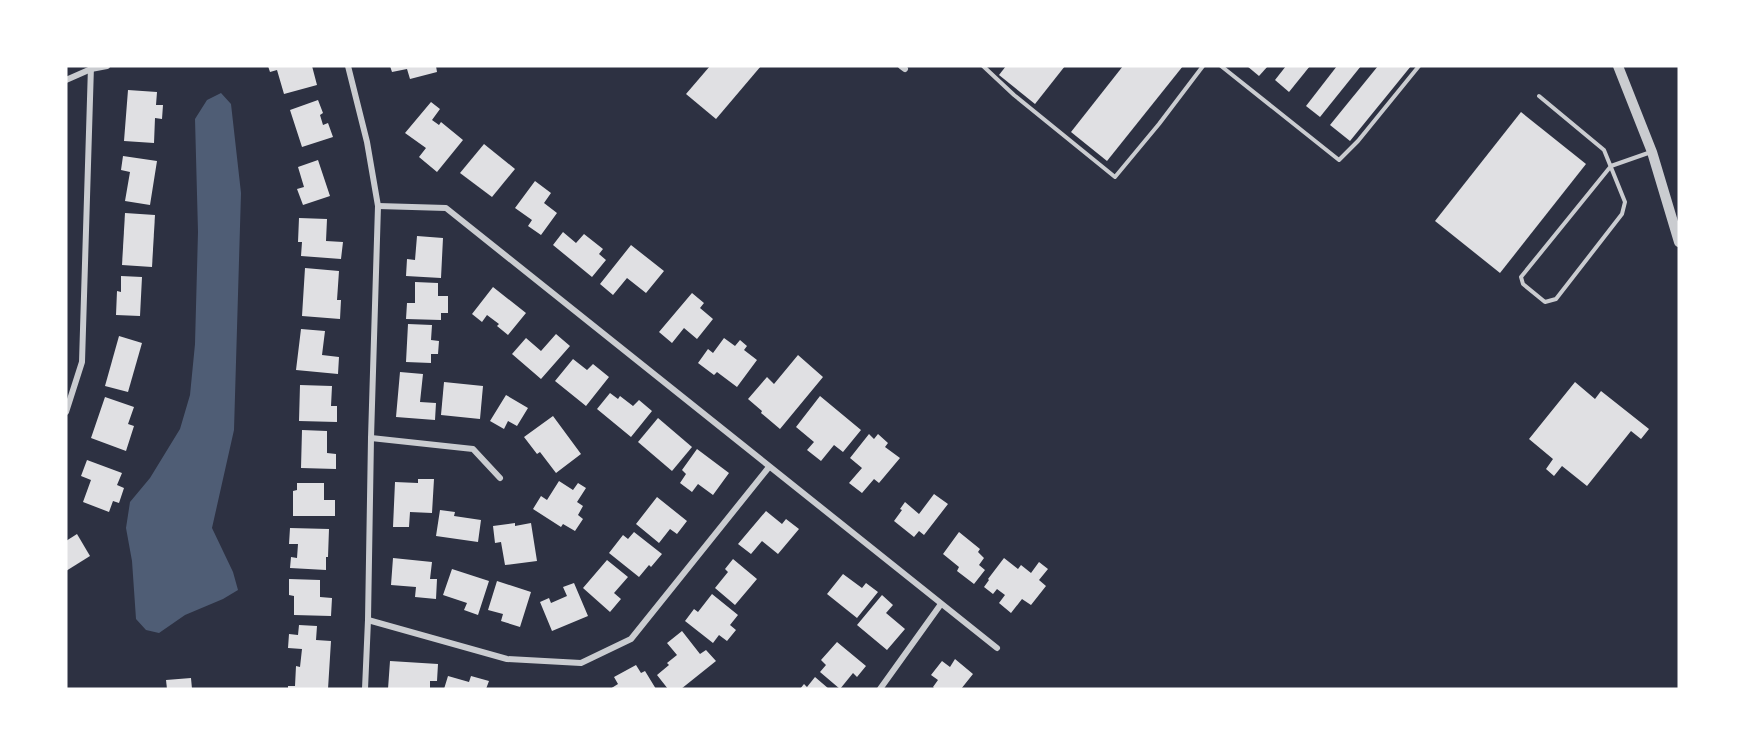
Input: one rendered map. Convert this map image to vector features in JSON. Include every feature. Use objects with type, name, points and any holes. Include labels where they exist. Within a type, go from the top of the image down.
[{"type":"street","points":[[66,80],[91,68],[107,66]]},
{"type":"street","points":[[348,66],[367,142],[378,206],[365,689]]},
{"type":"street","points":[[1618,66],[1652,152],[1679,242]]},
{"type":"street","points":[[66,412],[82,362],[91,68]]},
{"type":"street","points":[[378,206],[446,208],[997,648]]},
{"type":"street","points":[[371,438],[473,449],[500,478]]},
{"type":"street","points":[[368,620],[507,659],[581,663],[631,639],[769,467]]},
{"type":"street","points":[[880,689],[941,604]]},
{"type":"lane","points":[[982,66],[1115,177],[1160,124],[1203,66]]},
{"type":"lane","points":[[1221,66],[1339,160],[1358,141],[1419,66]]},
{"type":"lane","points":[[1539,96],[1604,150],[1611,166],[1625,202],[1622,214],[1556,299],[1545,302],[1523,284],[1521,277],[1611,166],[1652,152]]},
{"type":"water","points":[[221,93],[231,104],[241,193],[234,430],[212,528],[233,572],[238,590],[185,615],[159,633],[146,630],[136,619],[132,561],[126,528],[130,502],[150,478],[180,429],[190,395],[195,344],[198,232],[195,119],[207,100]]},
{"type":"building","points":[[268,66],[312,66],[317,85],[284,94],[277,70],[270,72]]},
{"type":"building","points":[[390,66],[436,66],[437,72],[410,79],[407,69],[392,72]]},
{"type":"building","points":[[710,66],[761,66],[716,119],[686,94]]},
{"type":"building","points":[[1006,66],[1065,66],[1035,104],[999,75]]},
{"type":"building","points":[[1123,66],[1183,66],[1107,161],[1071,132]]},
{"type":"building","points":[[1247,66],[1268,66],[1259,76]]},
{"type":"building","points":[[1286,66],[1310,66],[1289,92],[1275,80]]},
{"type":"building","points":[[1337,66],[1361,66],[1320,117],[1306,106]]},
{"type":"building","points":[[1378,66],[1411,66],[1350,141],[1330,125]]},
{"type":"building","points":[[128,90],[157,92],[156,105],[163,105],[162,119],[155,118],[154,143],[124,141]]},
{"type":"building","points":[[318,100],[323,113],[320,115],[323,125],[328,123],[333,137],[302,147],[290,110]]},
{"type":"building","points":[[431,102],[440,109],[432,120],[439,125],[441,122],[463,140],[437,172],[419,157],[426,148],[405,133]]},
{"type":"building","points":[[1521,112],[1586,164],[1500,273],[1435,221]]},
{"type":"building","points":[[484,144],[515,169],[492,197],[460,173]]},
{"type":"building","points":[[123,156],[157,161],[150,205],[125,201],[130,172],[121,170]]},
{"type":"building","points":[[318,160],[330,196],[303,205],[297,189],[304,187],[298,167]]},
{"type":"building","points":[[535,181],[551,193],[544,203],[557,213],[541,235],[528,226],[532,220],[515,208]]},
{"type":"building","points":[[125,213],[155,215],[152,267],[122,265]]},
{"type":"building","points":[[299,218],[327,219],[326,241],[343,242],[341,259],[301,256],[302,242],[298,242]]},
{"type":"building","points":[[563,232],[576,243],[584,234],[603,249],[599,254],[606,260],[592,277],[553,245]]},
{"type":"building","points":[[417,236],[443,238],[441,278],[406,276],[407,259],[415,260]]},
{"type":"building","points":[[631,245],[664,271],[646,293],[627,278],[613,295],[600,284]]},
{"type":"building","points":[[305,268],[339,271],[337,300],[341,300],[340,319],[302,316]]},
{"type":"building","points":[[121,276],[142,277],[140,316],[116,315],[117,291],[121,292]]},
{"type":"building","points":[[415,282],[438,283],[438,296],[448,296],[448,313],[441,313],[441,320],[406,319],[407,303],[415,303]]},
{"type":"building","points":[[493,287],[526,313],[508,335],[487,315],[482,322],[472,314]]},
{"type":"building","points":[[692,293],[704,303],[700,308],[713,319],[697,339],[684,328],[672,343],[659,332]]},
{"type":"building","points":[[408,324],[432,325],[431,340],[439,341],[438,354],[431,354],[431,363],[406,362]]},
{"type":"building","points":[[301,329],[325,331],[322,355],[339,357],[338,374],[296,370]]},
{"type":"building","points":[[556,334],[570,346],[541,379],[512,354],[526,338],[541,351]]},
{"type":"building","points":[[119,336],[142,343],[128,392],[105,386]]},
{"type":"building","points":[[724,338],[735,346],[740,340],[747,346],[744,350],[757,360],[737,387],[717,372],[714,375],[698,363],[708,349],[713,353]]},
{"type":"building","points":[[798,355],[823,377],[780,429],[748,399],[767,377],[774,384]]},
{"type":"building","points":[[573,359],[587,370],[593,364],[609,377],[586,406],[555,381]]},
{"type":"building","points":[[400,372],[423,374],[420,402],[436,403],[435,420],[396,417]]},
{"type":"building","points":[[444,382],[483,386],[480,419],[441,415]]},
{"type":"building","points":[[1575,382],[1595,399],[1601,391],[1649,429],[1641,439],[1631,431],[1587,486],[1562,466],[1554,476],[1546,469],[1553,459],[1529,439]]},
{"type":"building","points":[[300,385],[332,386],[331,406],[337,406],[337,422],[299,421]]},
{"type":"building","points":[[610,393],[618,399],[620,396],[633,406],[639,400],[652,411],[631,437],[597,409]]},
{"type":"building","points":[[506,395],[528,408],[517,426],[508,421],[504,429],[490,421]]},
{"type":"building","points":[[820,396],[861,430],[843,452],[834,445],[821,461],[807,450],[814,442],[796,427]]},
{"type":"building","points":[[105,397],[134,407],[128,424],[134,426],[126,451],[91,438]]},
{"type":"building","points":[[553,416],[581,454],[556,473],[540,452],[537,454],[524,437]]},
{"type":"building","points":[[658,418],[692,447],[672,471],[638,442]]},
{"type":"building","points":[[302,430],[327,431],[327,453],[336,454],[336,469],[301,468]]},
{"type":"building","points":[[869,434],[874,439],[878,434],[888,443],[885,447],[900,458],[879,483],[874,479],[862,493],[849,483],[862,468],[850,458]]},
{"type":"building","points":[[697,449],[729,473],[713,495],[698,484],[692,492],[680,483],[686,474],[682,470]]},
{"type":"building","points":[[87,460],[122,473],[117,485],[124,488],[119,503],[113,501],[109,512],[83,502],[91,480],[81,476]]},
{"type":"building","points":[[418,479],[434,479],[432,513],[410,512],[409,527],[393,527],[395,482],[418,483]]},
{"type":"building","points":[[559,481],[573,490],[578,483],[586,488],[577,502],[583,506],[578,515],[583,519],[575,531],[563,524],[561,527],[533,509],[541,496],[547,500]]},
{"type":"building","points":[[297,483],[324,483],[324,500],[335,500],[335,516],[293,516],[293,491],[297,490]]},
{"type":"building","points":[[934,494],[948,504],[924,535],[919,531],[914,537],[894,521],[905,502],[919,514]]},
{"type":"building","points":[[657,497],[687,521],[677,534],[670,529],[659,543],[636,524]]},
{"type":"building","points":[[440,510],[455,512],[454,516],[481,520],[478,542],[436,536]]},
{"type":"building","points":[[766,511],[782,524],[786,519],[799,529],[778,554],[762,541],[751,554],[738,544]]},
{"type":"building","points":[[515,523],[515,526],[531,523],[537,561],[505,565],[501,542],[495,543],[493,526]]},
{"type":"building","points":[[290,528],[329,529],[326,570],[290,568],[291,557],[297,558],[298,544],[289,544]]},
{"type":"building","points":[[634,532],[662,554],[639,577],[609,553],[623,535],[628,539]]},
{"type":"building","points":[[959,532],[980,549],[978,552],[984,558],[979,565],[985,570],[974,584],[957,571],[959,567],[943,554]]},
{"type":"building","points":[[77,534],[90,556],[66,571],[66,541]]},
{"type":"building","points":[[393,558],[432,562],[430,579],[437,579],[436,599],[415,597],[416,587],[391,585]]},
{"type":"building","points":[[1004,558],[1018,569],[1021,565],[1031,573],[1039,562],[1048,569],[1039,580],[1046,586],[1031,605],[1022,599],[1011,613],[999,603],[1005,595],[997,589],[993,594],[984,587]]},
{"type":"building","points":[[733,559],[757,579],[735,605],[715,588],[728,572],[725,569]]},
{"type":"building","points":[[607,560],[628,577],[614,593],[621,599],[610,612],[583,588]]},
{"type":"building","points":[[452,569],[489,581],[478,615],[464,610],[467,603],[443,595]]},
{"type":"building","points":[[843,574],[862,588],[866,583],[878,592],[857,618],[827,594]]},
{"type":"building","points":[[289,579],[320,580],[320,597],[332,598],[331,616],[294,615],[294,596],[289,595]]},
{"type":"building","points":[[497,581],[531,592],[520,627],[501,621],[503,614],[488,610]]},
{"type":"building","points":[[574,583],[588,616],[552,631],[540,602],[549,598],[551,603],[567,596],[563,587]]},
{"type":"building","points":[[712,594],[738,615],[730,625],[736,630],[727,641],[719,635],[713,643],[685,621],[694,609],[698,612]]},
{"type":"building","points":[[882,595],[893,605],[886,613],[905,629],[887,650],[857,625]]},
{"type":"building","points":[[299,625],[317,626],[316,640],[331,641],[328,689],[288,689],[288,686],[295,686],[296,666],[300,667],[302,649],[288,648],[289,634],[298,635]]},
{"type":"building","points":[[682,631],[700,654],[706,650],[716,661],[681,689],[668,689],[657,675],[677,655],[667,643]]},
{"type":"building","points":[[837,642],[866,666],[857,677],[853,673],[840,689],[820,672],[826,665],[821,660]]},
{"type":"building","points":[[955,659],[973,674],[961,689],[935,689],[933,687],[938,680],[931,675],[942,661],[950,667]]},
{"type":"building","points":[[390,661],[438,664],[437,681],[430,681],[430,689],[388,689]]},
{"type":"building","points":[[636,665],[641,673],[645,671],[656,689],[610,689],[618,684],[614,677]]},
{"type":"building","points":[[448,676],[469,682],[471,676],[489,681],[486,689],[444,689]]},
{"type":"building","points":[[815,677],[829,689],[800,689],[804,684],[807,687]]},
{"type":"building","points":[[191,678],[192,689],[167,689],[166,680]]}]
